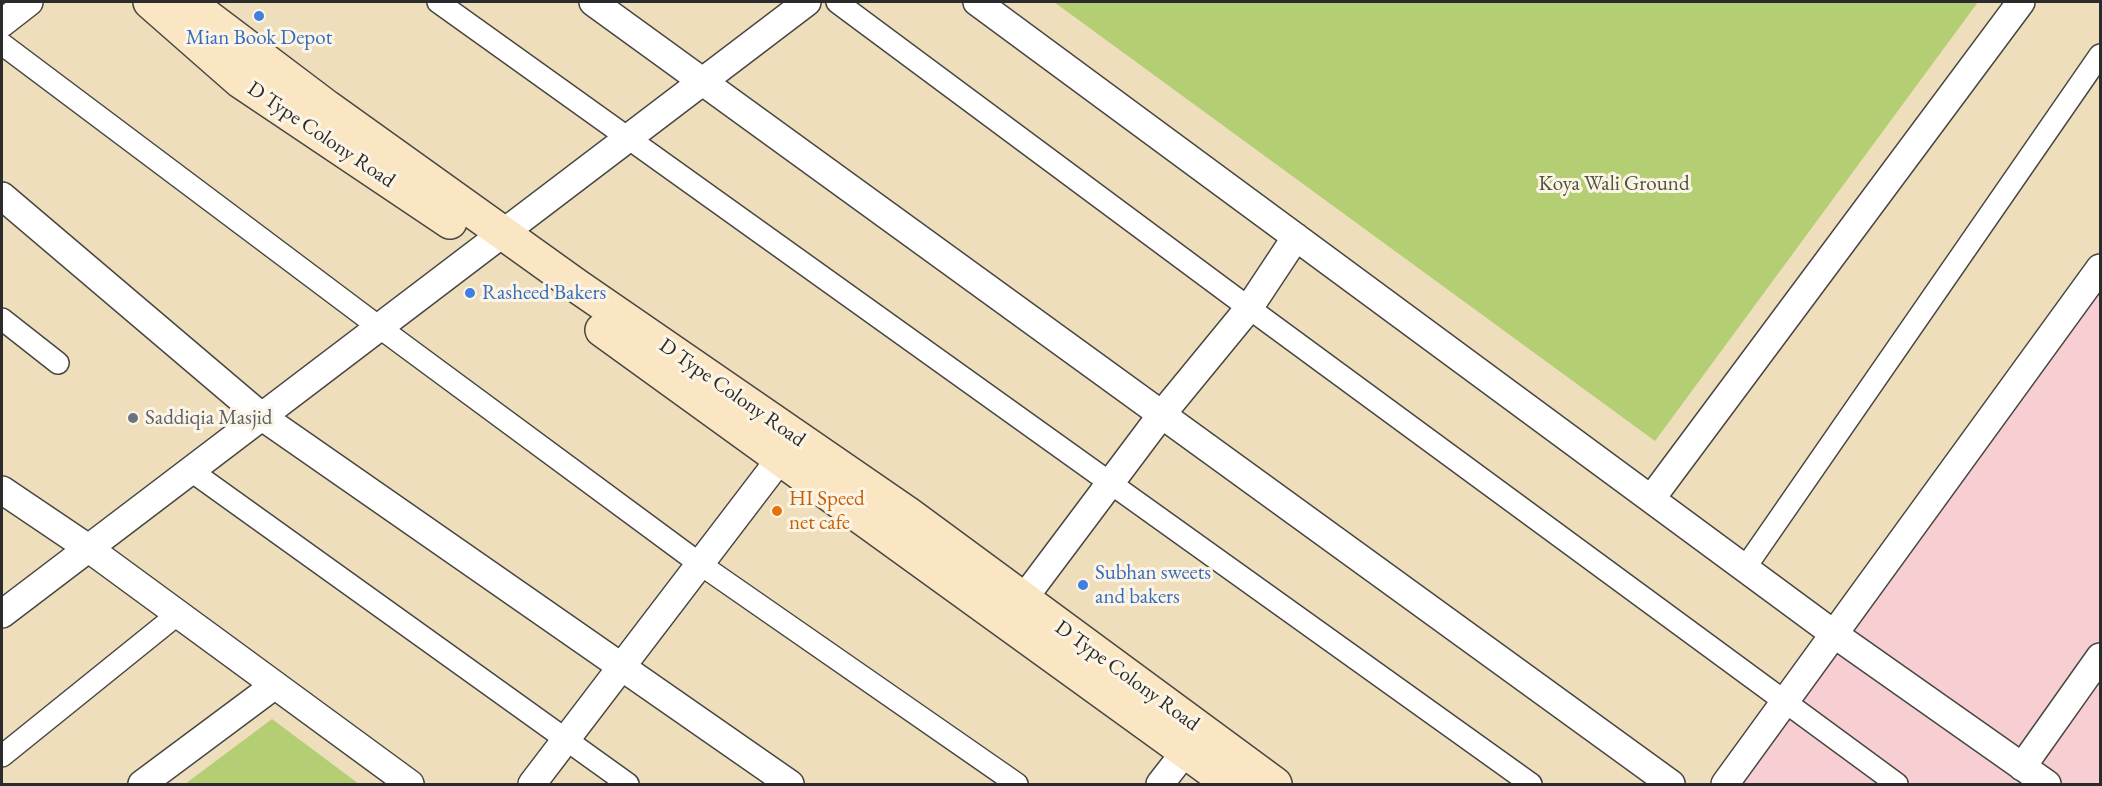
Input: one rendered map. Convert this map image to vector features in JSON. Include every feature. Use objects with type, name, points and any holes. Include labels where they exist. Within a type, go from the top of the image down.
[{"type":"main road","name":"D Type Colony Road","points":[[150,2],[240,81],[494,239],[907,513],[1014,611],[1185,752],[1230,784]]},
{"type":"main road","name":"D Type Colony Road","points":[[188,2],[327,107],[780,459],[1275,784]]},
{"type":"street","points":[[2,22],[29,2]]},
{"type":"street","points":[[438,2],[1531,784]]},
{"type":"street","points":[[593,2],[1671,784]]},
{"type":"street","points":[[2,614],[807,2]]},
{"type":"street","points":[[837,2],[1897,784]]},
{"type":"street","points":[[977,2],[1834,634],[2047,784]]},
{"type":"street","points":[[1651,500],[2021,2]]},
{"type":"street","points":[[2,44],[700,564],[1017,784]]},
{"type":"street","points":[[1744,568],[2100,55]]},
{"type":"street","points":[[2,196],[261,416],[790,784]]},
{"type":"street","points":[[1014,611],[1162,414],[1249,308],[1296,237]]},
{"type":"street","points":[[1725,784],[2100,268]]},
{"type":"street","points":[[2,319],[58,363]]},
{"type":"street","points":[[531,784],[780,459]]},
{"type":"street","points":[[190,470],[628,784]]},
{"type":"street","points":[[2,490],[88,548],[410,784]]},
{"type":"street","points":[[2,756],[178,614]]},
{"type":"street","points":[[2022,767],[2100,657]]},
{"type":"street","points":[[142,784],[275,685]]},
{"type":"street","points":[[1160,784],[1185,752]]},
{"type":"shaded area","points":[[2100,268],[2100,784],[1724,784]]},
{"type":"green space","name":"Koya Wali Ground","points":[[1054,2],[1978,2],[1655,441]]},
{"type":"green space","points":[[272,719],[359,784],[185,784]]},
{"type":"place","name":"Mian Book Depot","points":[[259,16]]},
{"type":"place","name":"Rasheed Bakers","points":[[470,293]]},
{"type":"place","name":"Saddiqia Masjid","points":[[133,418]]},
{"type":"place","name":"HI Speed net cafe","points":[[777,511]]},
{"type":"place","name":"Subhan sweets and bakers","points":[[1083,585]]}]
